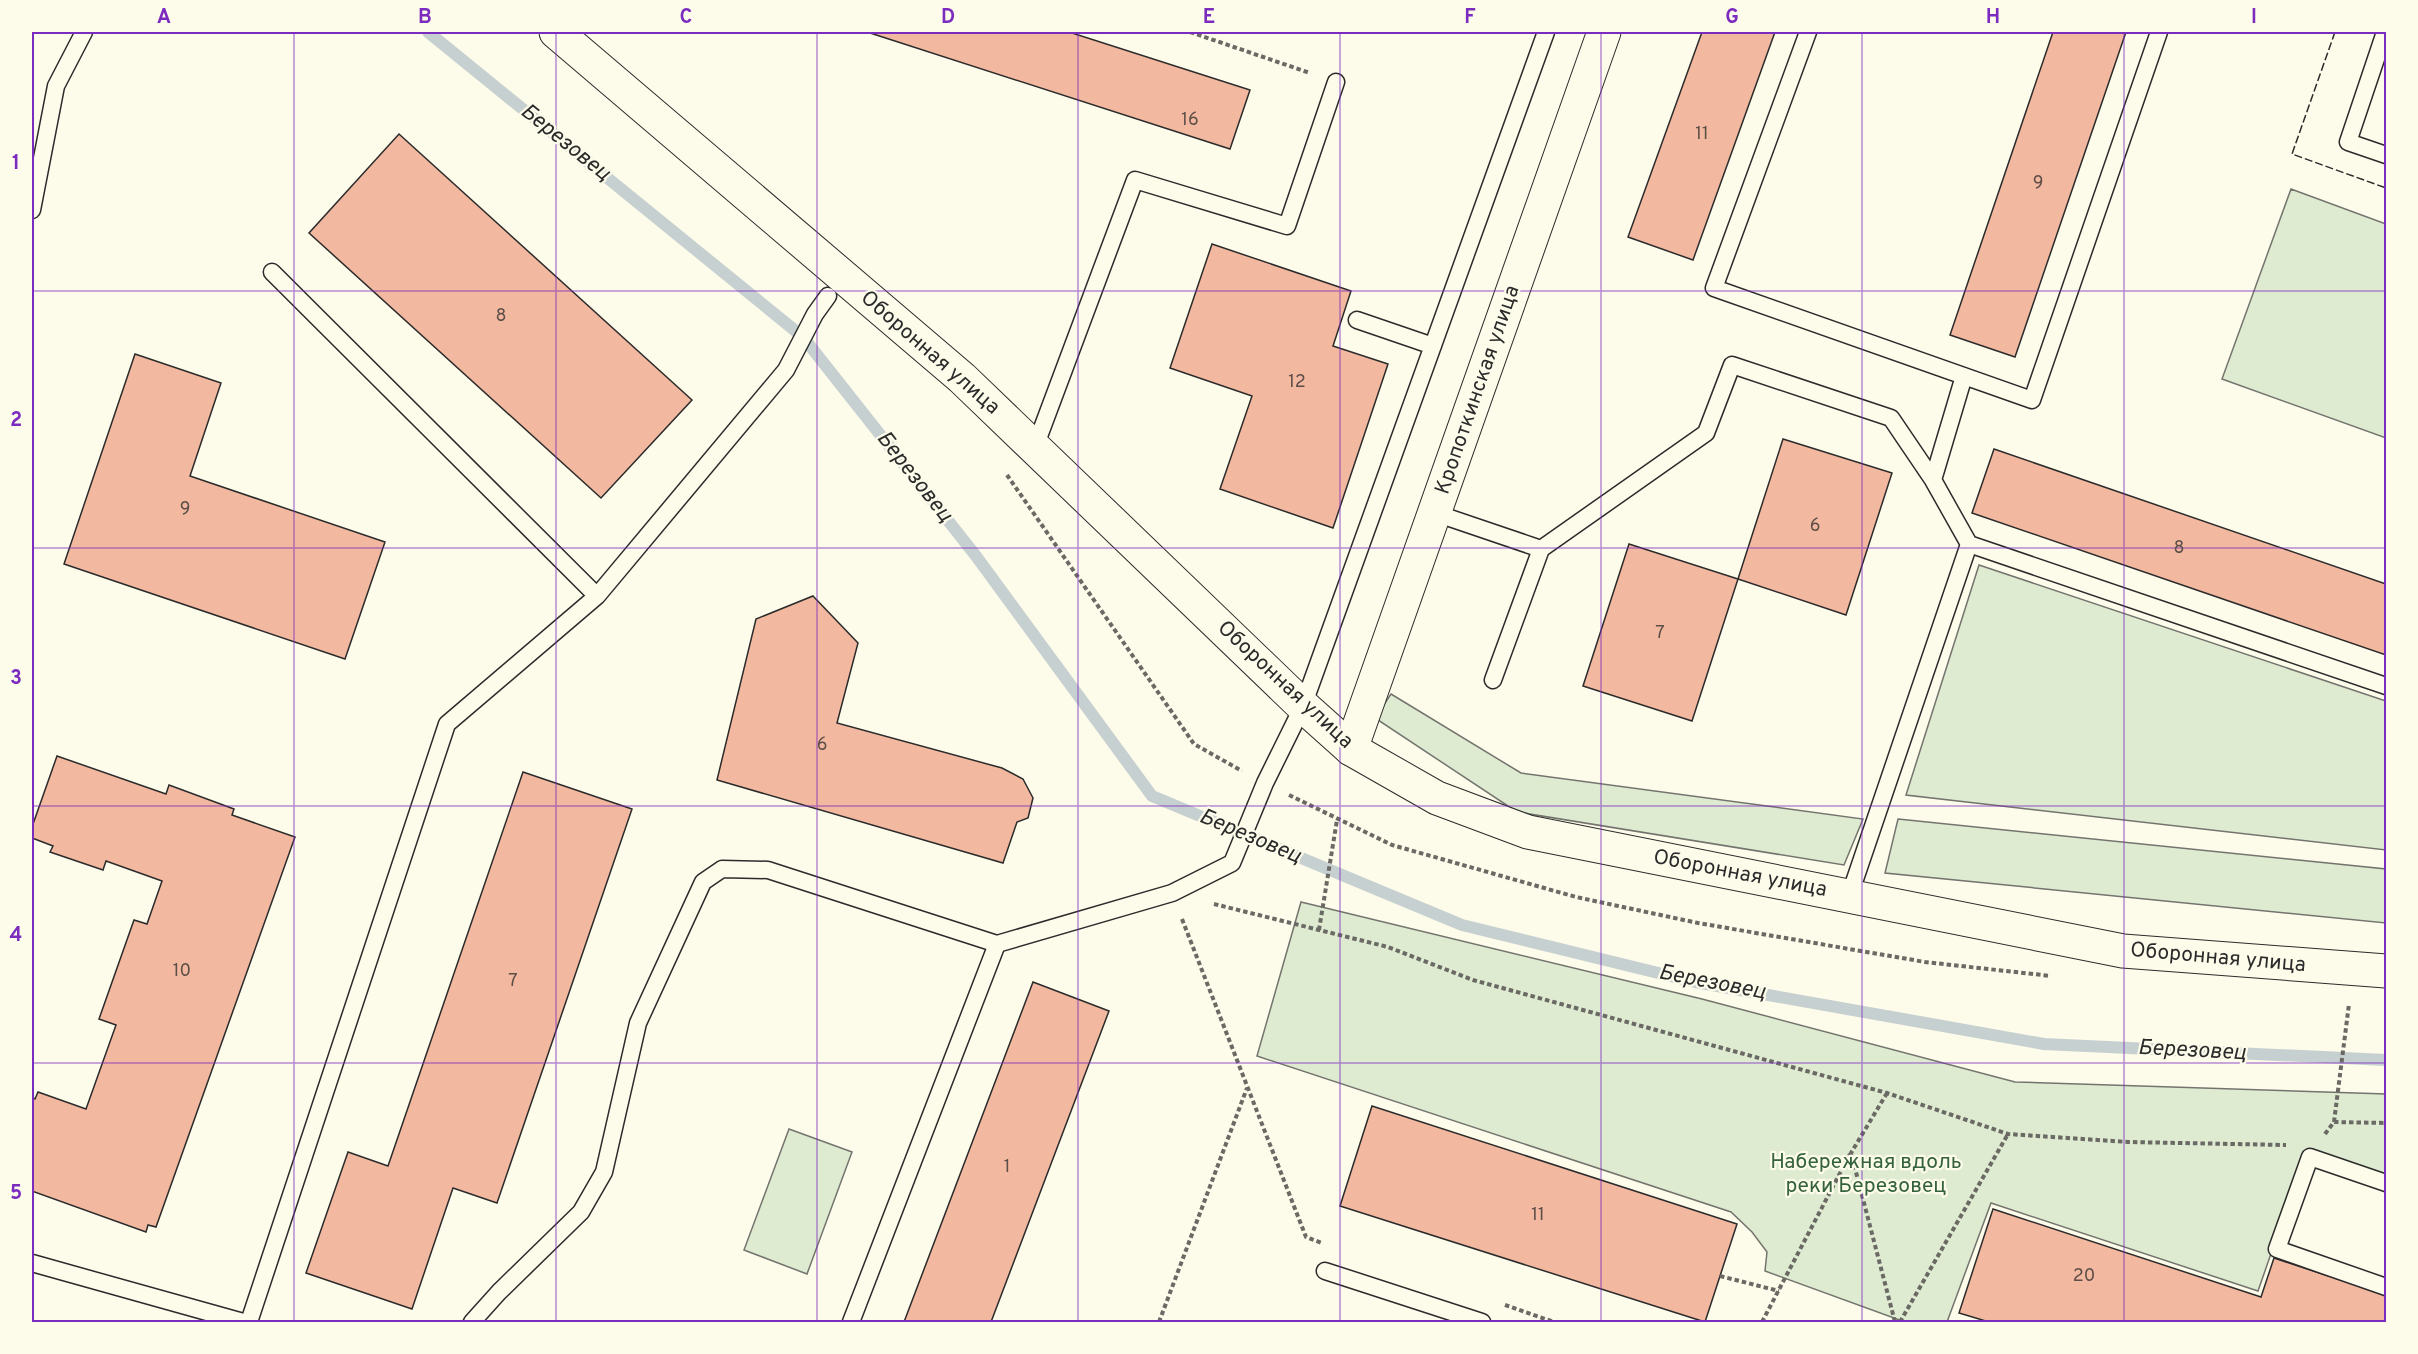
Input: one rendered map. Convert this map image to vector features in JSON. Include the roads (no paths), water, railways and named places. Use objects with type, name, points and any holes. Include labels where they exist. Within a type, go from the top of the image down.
[{"type":"street","name":"Оборонная улица","points":[[556,32],[962,378],[1303,706],[1352,749],[1437,798],[1528,832],[2122,951],[2386,971]]},
{"type":"street","name":"Кропоткинская улица","points":[[1352,749],[1604,32]]},
{"type":"lane","points":[[32,210],[56,86],[84,32]]},
{"type":"lane","points":[[472,1323],[581,1212],[604,1172],[638,1023],[703,882],[722,869],[768,870],[997,944],[1172,893],[1232,863],[1265,783],[1303,706],[1546,32]]},
{"type":"lane","points":[[1808,32],[1714,288],[2032,400],[2159,32]]},
{"type":"lane","points":[[2385,32],[2348,142],[2386,155]]},
{"type":"lane","points":[[1035,447],[1135,180],[1287,226],[1336,82]]},
{"type":"lane","points":[[272,272],[597,596]]},
{"type":"lane","points":[[249,1323],[447,724],[597,596],[786,370],[815,314],[828,296]]},
{"type":"lane","points":[[1357,320],[1433,346]]},
{"type":"lane","points":[[1493,680],[1541,549],[1706,433],[1732,365],[1891,418],[1933,480],[1970,544],[2386,686]]},
{"type":"lane","points":[[1933,480],[1964,376]]},
{"type":"lane","points":[[1434,513],[1541,549]]},
{"type":"lane","points":[[1849,897],[1970,544]]},
{"type":"lane","points":[[851,1323],[997,944]]},
{"type":"lane","points":[[2386,1183],[2310,1157],[2277,1249],[2386,1287]]},
{"type":"lane","points":[[32,1263],[243,1323]]},
{"type":"lane","points":[[1325,1271],[1482,1323]]},
{"type":"waterway","name":"Березовец","points":[[428,32],[803,337],[976,556],[1152,796],[1462,925],[1695,982],[2044,1044],[2386,1060]]},
{"type":"park label","name":"Набережная вдоль реки Березовец","points":[[1866,1174]]}]
